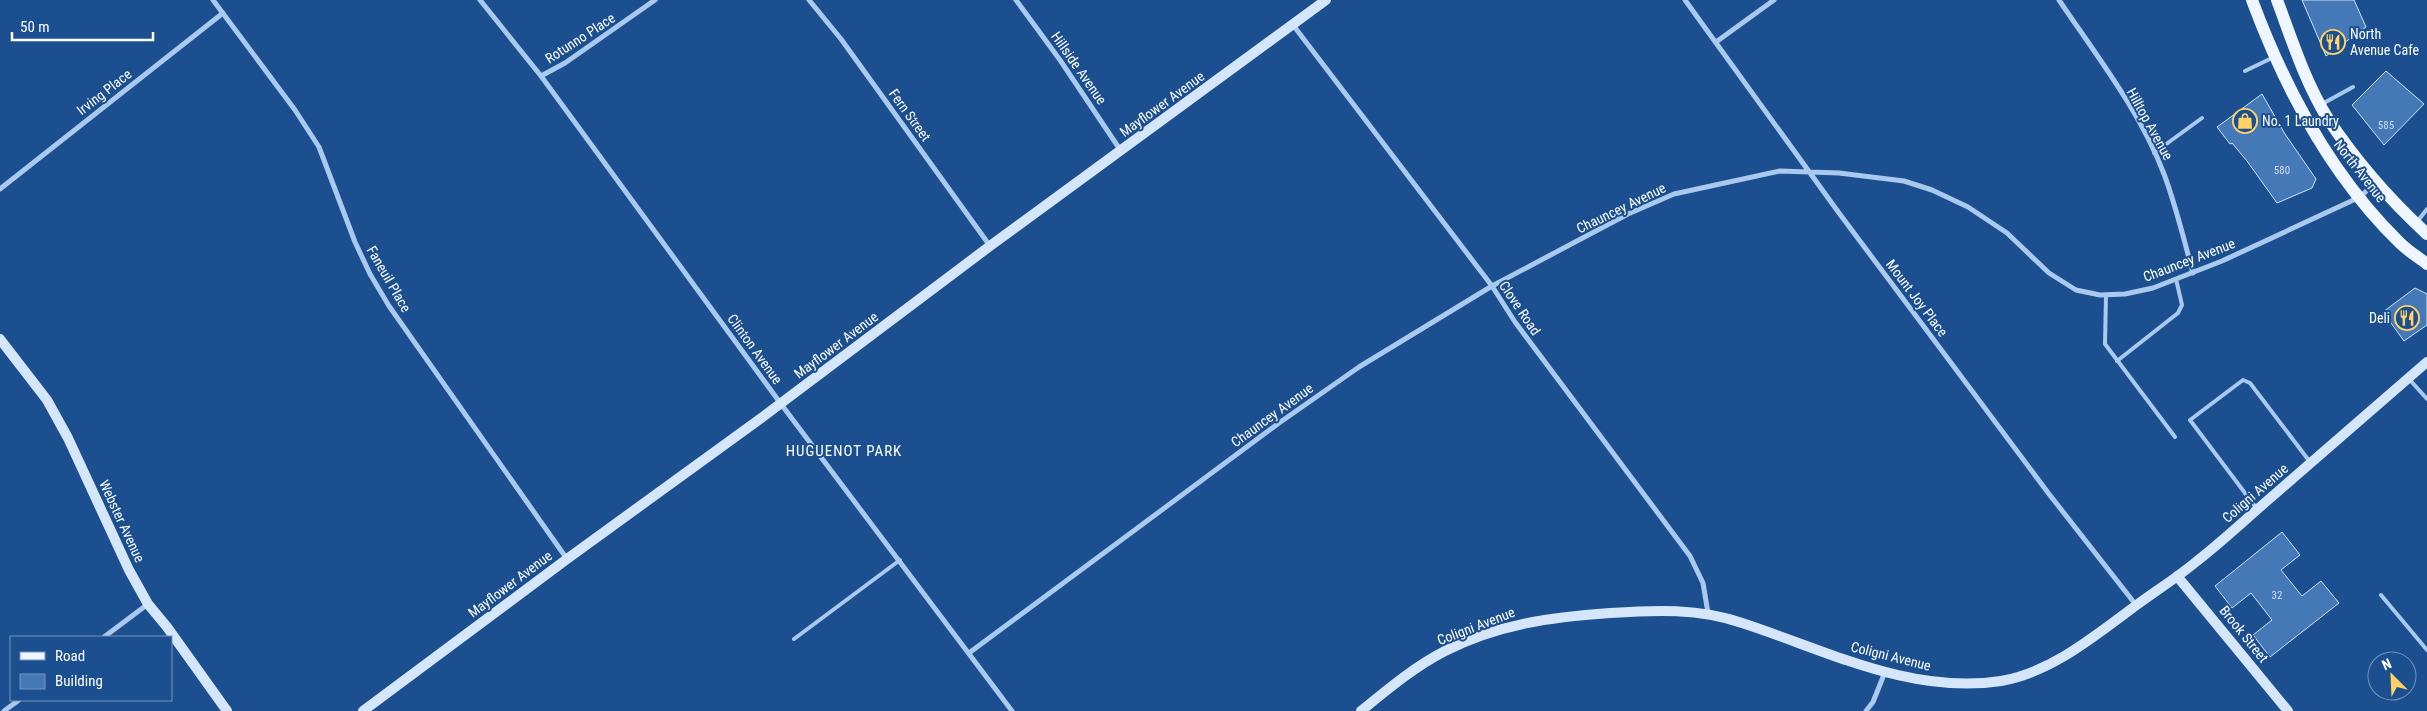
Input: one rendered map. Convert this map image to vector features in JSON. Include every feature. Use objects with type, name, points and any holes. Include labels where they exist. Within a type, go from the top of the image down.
[{"type":"main road","name":"North Avenue","points":[[2252,0],[2301,109],[2330,160],[2401,244],[2427,264]]},
{"type":"main road","name":"North Avenue","points":[[2277,0],[2301,65],[2321,105],[2345,142],[2388,197],[2427,234]]},
{"type":"street","name":"Faneuil Place","points":[[213,0],[319,147],[355,242],[370,274],[389,306],[567,559]]},
{"type":"street","name":"Clinton Avenue","points":[[480,0],[541,76],[781,404],[1012,711]]},
{"type":"street","name":"Rotunno Place","points":[[541,76],[565,63],[655,0]]},
{"type":"street","name":"Fern Street","points":[[809,0],[842,39],[990,246]]},
{"type":"street","name":"Hillside Avenue","points":[[1016,0],[1060,60],[1121,151]]},
{"type":"street","name":"Mount Joy Place","points":[[1685,0],[1810,173],[2050,494],[2136,605]]},
{"type":"street","points":[[1716,42],[1774,0]]},
{"type":"street","name":"Hilltop Avenue","points":[[2059,0],[2142,128],[2163,173],[2180,222],[2193,273]]},
{"type":"street","name":"Mayflower Avenue","points":[[362,711],[781,404],[990,246],[1293,25],[1321,2]]},
{"type":"street","name":"Irving Place","points":[[0,189],[222,13]]},
{"type":"street","name":"Clove Road","points":[[1293,25],[1492,286],[1515,322],[1690,556],[1703,583],[1708,613]]},
{"type":"street","name":"Chauncey Avenue","points":[[969,653],[1287,417],[1360,367],[1492,286],[1628,214],[1674,194],[1780,171],[1870,176],[1904,181],[1932,190],[1968,207],[2006,233],[2049,273],[2076,290],[2106,295],[2125,294],[2153,288],[2193,273],[2360,197],[2376,181]]},
{"type":"street","name":"Webster Avenue","points":[[0,339],[47,400],[60,422],[148,604],[168,627],[227,711]]},
{"type":"street","name":"Coligni Avenue","points":[[1361,711],[1418,666],[1448,650],[1524,622],[1561,617],[1653,610],[1708,613],[1741,622],[1884,672],[1912,679],[1957,684],[2001,681],[2036,672],[2072,650],[2177,576],[2427,362]]},
{"type":"street","name":"Brook Street","points":[[2177,576],[2288,711]]},
{"type":"street","points":[[105,636],[148,604]]},
{"type":"street","points":[[1866,711],[1873,702],[1884,672]]},
{"type":"street","points":[[4,711],[18,701]]},
{"type":"lane","points":[[2245,71],[2276,56]]},
{"type":"lane","points":[[2321,105],[2353,87]]},
{"type":"lane","points":[[2154,153],[2202,118]]},
{"type":"lane","points":[[2416,224],[2427,209]]},
{"type":"lane","points":[[2117,361],[2178,313],[2182,305],[2176,280]]},
{"type":"lane","points":[[2106,295],[2104,344],[2175,437]]},
{"type":"lane","points":[[2408,378],[2427,399]]},
{"type":"lane","points":[[2257,509],[2190,420],[2243,380],[2250,383],[2310,463]]},
{"type":"lane","points":[[794,639],[900,560]]},
{"type":"lane","points":[[2380,595],[2427,650]]},
{"type":"building","name":"North Avenue Cafe","points":[[2302,0],[2354,0],[2366,27],[2326,56]]},
{"type":"building","points":[[2386,71],[2424,104],[2384,145],[2352,105]]},
{"type":"building","points":[[2262,94],[2285,134],[2316,179],[2312,188],[2277,203],[2247,161],[2217,127]]},
{"type":"building","name":"Deli","points":[[2415,288],[2427,294],[2427,325],[2404,341],[2383,312]]},
{"type":"building","points":[[2282,532],[2300,555],[2281,570],[2302,596],[2321,581],[2339,603],[2270,657],[2253,635],[2272,620],[2251,593],[2232,608],[2215,586]]},
{"type":"place","name":"North Avenue Cafe","points":[[2333,42]]},
{"type":"place","name":"No. 1 Laundry","points":[[2245,121]]},
{"type":"place","name":"Deli","points":[[2407,318]]},
{"type":"district","name":"HUGUENOT PARK","points":[[844,451]]}]
